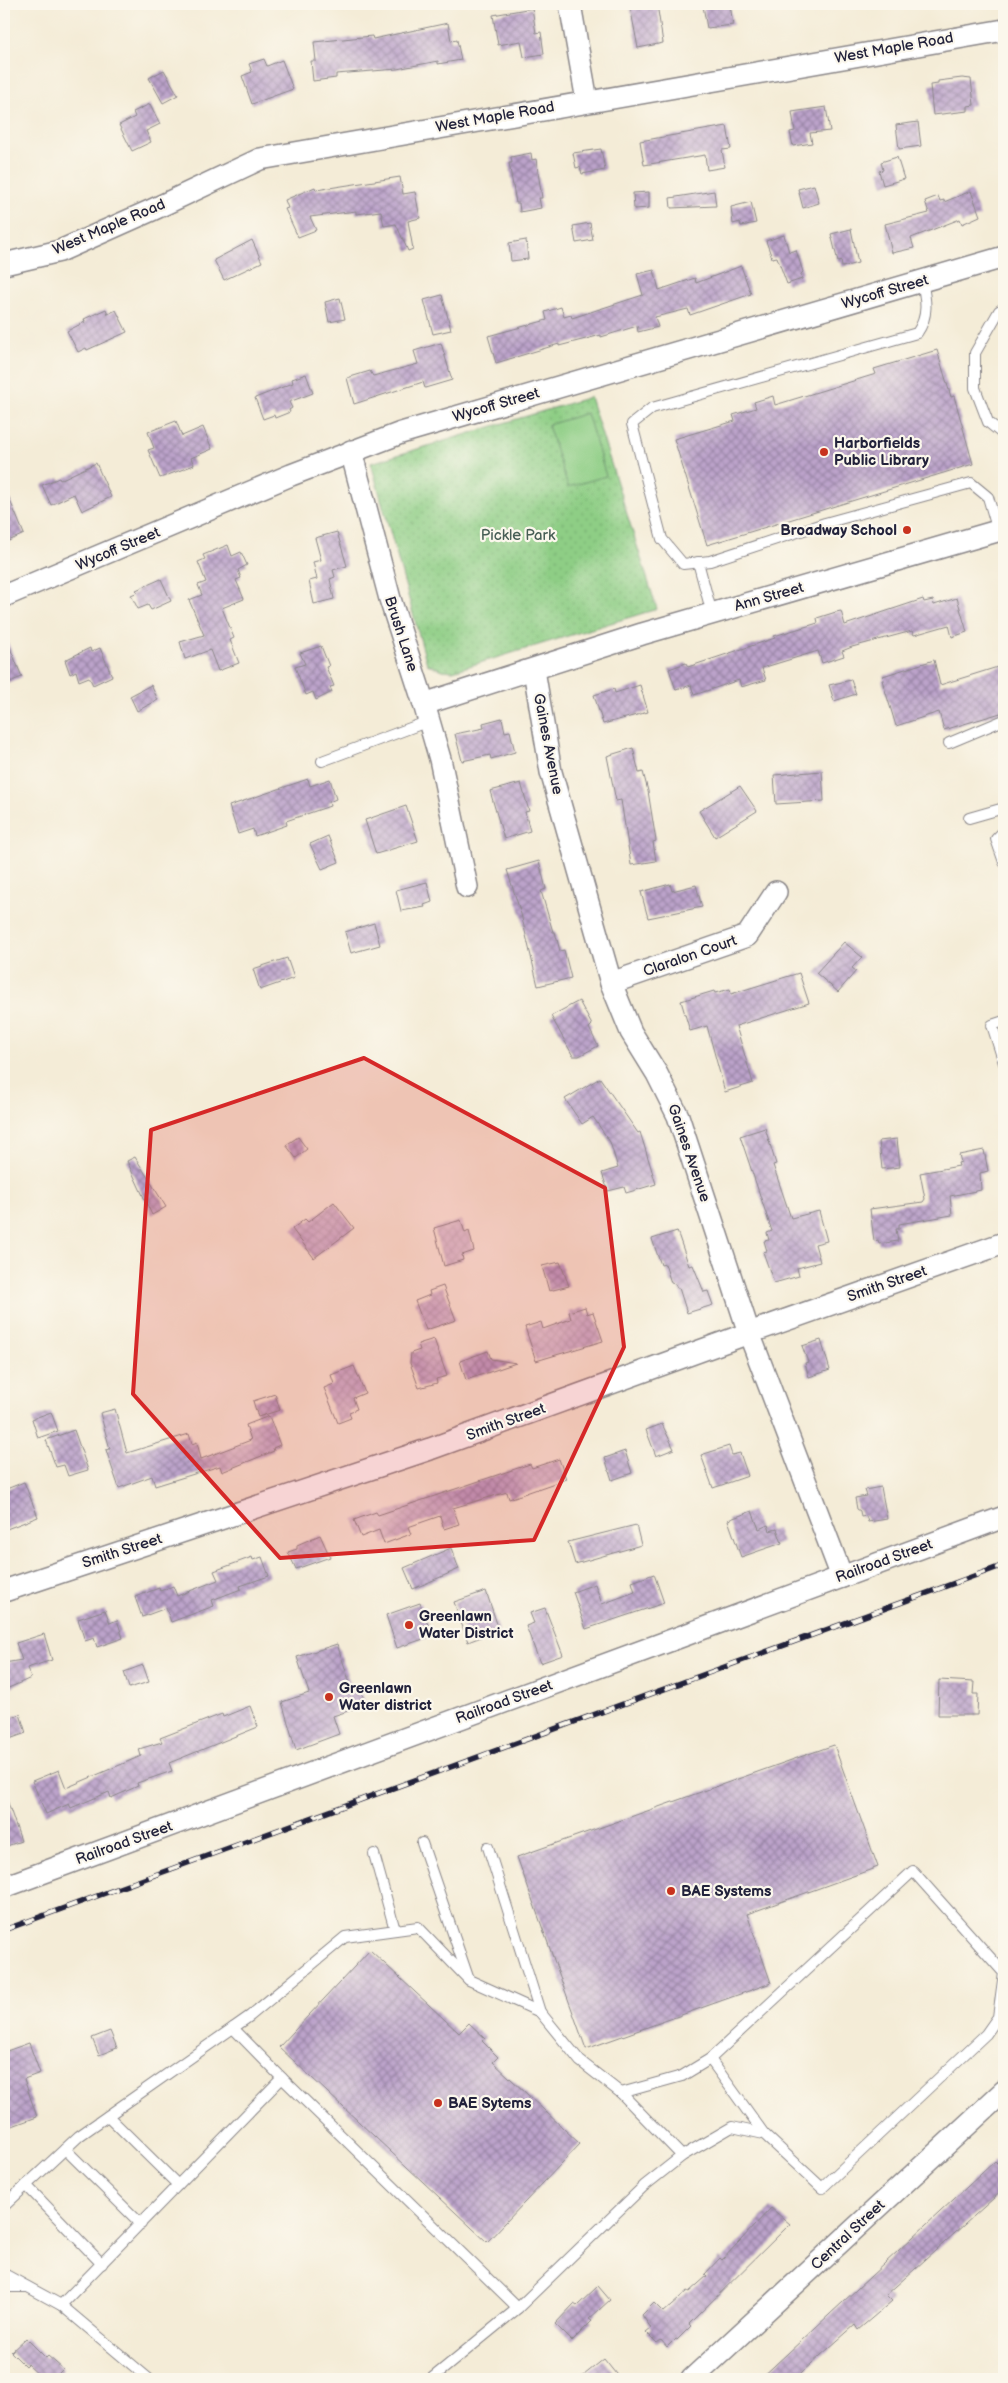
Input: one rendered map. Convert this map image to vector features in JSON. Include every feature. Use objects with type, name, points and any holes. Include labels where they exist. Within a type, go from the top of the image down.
[{"type":"street","points":[[570,4],[587,101]]},
{"type":"street","name":"West Maple Road","points":[[4,264],[60,251],[260,159],[1004,30]]},
{"type":"street","name":"Wycoff Street","points":[[4,596],[351,451],[401,433],[1004,257]]},
{"type":"street","name":"Brush Lane","points":[[351,451],[390,599],[440,759],[467,887]]},
{"type":"street","name":"Ann Street","points":[[534,670],[712,614],[1001,530]]},
{"type":"street","points":[[426,712],[534,670]]},
{"type":"street","name":"Gaines Avenue","points":[[534,670],[551,772],[611,983],[631,1032],[657,1074],[678,1116],[749,1333],[842,1577]]},
{"type":"street","name":"Claralon Court","points":[[611,983],[747,936],[776,892]]},
{"type":"street","name":"Smith Street","points":[[4,1591],[430,1449],[1004,1243]]},
{"type":"street","name":"Railroad Street","points":[[4,1887],[1004,1517]]},
{"type":"street","name":"Central Street","points":[[692,2379],[1004,2091]]},
{"type":"lane","points":[[922,281],[926,302],[924,322],[917,333],[652,408],[632,424],[662,539],[684,564],[710,561],[825,523],[971,483],[988,496],[1001,530]]},
{"type":"lane","points":[[1004,308],[999,311],[975,353],[975,388],[988,422],[1004,435]]},
{"type":"lane","points":[[698,562],[712,614]]},
{"type":"lane","points":[[322,761],[426,712]]},
{"type":"lane","points":[[949,744],[1004,720]]},
{"type":"lane","points":[[969,818],[1004,808]]},
{"type":"lane","points":[[1004,831],[996,839],[1004,862]]},
{"type":"lane","points":[[1004,1021],[992,1025],[1004,1063]]},
{"type":"lane","points":[[422,1843],[469,1980]]},
{"type":"lane","points":[[488,1847],[540,2012],[580,2061],[621,2093],[682,2156]]},
{"type":"lane","points":[[374,1854],[395,1930]]},
{"type":"lane","points":[[621,2093],[682,2076],[710,2059],[913,1871],[1004,1973],[998,2017],[986,2034],[822,2188],[764,2134],[710,2059]]},
{"type":"lane","points":[[4,2206],[65,2149],[108,2116],[233,2028],[345,1937],[418,1926],[469,1980],[540,2012]]},
{"type":"lane","points":[[233,2028],[518,2308]]},
{"type":"lane","points":[[61,2305],[282,2078]]},
{"type":"lane","points":[[108,2116],[178,2185]]},
{"type":"lane","points":[[431,2379],[518,2308],[644,2186],[682,2156],[732,2127],[764,2134]]},
{"type":"lane","points":[[65,2149],[141,2224]]},
{"type":"lane","points":[[26,2185],[102,2264]]},
{"type":"lane","points":[[4,2274],[61,2305],[149,2379]]},
{"type":"lane","points":[[4,2288],[28,2287]]},
{"type":"highlighted area","points":[[364,1058],[605,1188],[624,1347],[534,1540],[280,1558],[133,1394],[151,1130]]},
{"type":"green space","name":"Pickle Park","points":[[590,397],[657,609],[453,671],[443,670],[427,664],[371,463]]},
{"type":"green space","points":[[587,413],[606,476],[568,487],[548,425]]},
{"type":"building","points":[[657,4],[663,43],[638,48],[630,6]]},
{"type":"building","points":[[730,4],[733,25],[707,28],[703,6]]},
{"type":"building","points":[[532,8],[536,33],[541,32],[544,54],[524,57],[521,41],[498,45],[493,15]]},
{"type":"building","points":[[448,23],[451,41],[457,40],[461,60],[438,64],[438,61],[397,69],[336,74],[336,78],[313,81],[311,61],[316,61],[314,42],[372,36],[373,39]]},
{"type":"building","points":[[264,59],[267,66],[282,60],[293,89],[252,104],[242,76],[252,72],[249,64]]},
{"type":"building","points":[[164,70],[178,95],[163,103],[149,78]]},
{"type":"building","points":[[962,78],[971,79],[974,105],[968,106],[968,111],[933,115],[930,85],[938,84],[938,81]]},
{"type":"building","points":[[150,104],[160,124],[146,131],[151,142],[132,151],[119,125],[135,117],[133,112]]},
{"type":"building","points":[[826,107],[830,131],[810,133],[812,143],[793,146],[790,132],[795,131],[792,112]]},
{"type":"building","points":[[918,122],[921,146],[899,149],[896,125]]},
{"type":"building","points":[[727,126],[731,149],[722,150],[725,167],[707,170],[705,155],[644,165],[640,141]]},
{"type":"building","points":[[601,149],[605,170],[582,174],[580,167],[576,168],[573,153]]},
{"type":"building","points":[[531,153],[532,160],[536,159],[542,198],[539,198],[541,208],[520,212],[519,203],[516,203],[509,163],[512,163],[511,157]]},
{"type":"building","points":[[897,157],[904,179],[883,185],[879,171],[883,170],[881,162]]},
{"type":"building","points":[[400,177],[403,194],[415,192],[420,218],[408,221],[413,249],[408,251],[396,224],[384,226],[381,211],[356,214],[356,211],[310,217],[316,230],[298,237],[285,209],[288,208],[285,200],[315,187],[316,190]]},
{"type":"building","points":[[814,185],[819,203],[803,208],[798,189]]},
{"type":"building","points":[[714,191],[716,206],[671,208],[670,198]]},
{"type":"building","points":[[971,191],[980,216],[962,224],[960,219],[911,238],[914,248],[892,253],[885,224],[929,213],[925,201],[938,196],[940,201],[944,200],[944,202]]},
{"type":"building","points":[[649,192],[649,208],[634,209],[633,193]]},
{"type":"building","points":[[751,202],[756,223],[741,226],[740,222],[733,224],[731,207]]},
{"type":"building","points":[[590,223],[593,240],[576,243],[573,226]]},
{"type":"building","points":[[851,229],[858,263],[842,267],[841,261],[838,262],[831,234]]},
{"type":"building","points":[[784,235],[789,252],[796,250],[803,272],[801,274],[802,279],[787,284],[777,257],[772,258],[766,241]]},
{"type":"building","points":[[252,240],[262,262],[224,280],[214,260]]},
{"type":"building","points":[[526,240],[528,259],[511,261],[509,243]]},
{"type":"building","points":[[741,266],[751,294],[690,315],[688,309],[655,317],[658,327],[638,332],[637,326],[601,337],[601,335],[559,346],[559,344],[496,363],[488,336],[547,320],[545,312],[561,307],[564,317],[571,315],[572,318],[643,295],[637,274],[654,270],[659,290],[695,278],[696,283]]},
{"type":"building","points":[[442,295],[451,330],[433,334],[424,300]]},
{"type":"building","points":[[340,298],[345,319],[329,322],[325,302]]},
{"type":"building","points":[[106,309],[108,314],[116,310],[127,332],[87,350],[86,348],[78,352],[67,331],[85,322],[84,319]]},
{"type":"building","points":[[441,343],[452,380],[425,388],[423,382],[354,404],[347,378],[370,371],[373,376],[418,364],[414,351]]},
{"type":"building","name":"Harborfields Public Library","points":[[937,350],[951,397],[954,396],[973,464],[707,545],[674,439],[735,421],[733,415],[756,408],[754,402],[773,396],[775,405],[876,374],[874,369]]},
{"type":"building","points":[[306,374],[313,393],[289,402],[292,408],[289,410],[290,412],[275,418],[274,415],[263,419],[255,398],[293,383],[292,379]]},
{"type":"building","points":[[176,421],[182,436],[203,427],[212,449],[191,458],[194,465],[160,478],[148,450],[154,448],[148,432]]},
{"type":"building","points":[[96,463],[111,497],[82,511],[74,494],[51,505],[42,485],[59,478],[60,480]]},
{"type":"building","points":[[4,486],[24,534],[4,543]]},
{"type":"building","points":[[337,532],[347,566],[333,570],[335,577],[330,579],[334,599],[314,604],[309,581],[317,579],[313,562],[321,560],[315,538]]},
{"type":"building","points":[[228,545],[232,556],[241,552],[247,565],[238,570],[241,578],[236,580],[244,599],[222,608],[234,638],[230,640],[239,663],[218,671],[210,650],[185,659],[180,642],[204,635],[189,600],[202,595],[198,585],[206,582],[198,562],[205,559],[203,555]]},
{"type":"building","points":[[161,579],[171,601],[151,610],[148,605],[138,609],[131,595],[138,592],[136,590]]},
{"type":"building","points":[[957,598],[967,632],[952,637],[949,625],[914,635],[912,631],[852,647],[842,651],[844,656],[822,663],[818,651],[762,668],[766,680],[741,687],[739,680],[694,695],[691,685],[676,690],[669,669],[686,663],[688,667],[775,638],[774,636],[818,623],[817,618],[836,612],[841,611],[845,625],[923,599],[924,602],[933,600],[934,605]]},
{"type":"building","points":[[4,633],[22,677],[4,684]]},
{"type":"building","points":[[321,646],[329,666],[326,667],[334,686],[330,687],[332,692],[316,700],[313,692],[306,695],[295,667],[305,664],[300,653]]},
{"type":"building","points":[[90,648],[91,652],[100,648],[112,676],[93,685],[89,677],[79,681],[76,671],[70,674],[65,660]]},
{"type":"building","points":[[934,660],[940,685],[1004,665],[1004,712],[944,730],[939,712],[896,726],[882,680],[884,680],[883,676]]},
{"type":"building","points":[[851,680],[856,694],[834,701],[829,685]]},
{"type":"building","points":[[151,685],[158,700],[137,711],[130,696]]},
{"type":"building","points":[[640,685],[648,712],[603,724],[594,695],[614,689],[615,693]]},
{"type":"building","points":[[502,718],[505,732],[510,731],[515,752],[491,759],[490,755],[462,761],[455,734],[484,728],[483,723]]},
{"type":"building","points":[[633,748],[639,773],[643,772],[648,791],[656,841],[653,842],[656,861],[631,865],[621,800],[616,801],[607,756]]},
{"type":"building","points":[[822,771],[824,801],[776,804],[774,775]]},
{"type":"building","points":[[308,779],[310,786],[330,779],[336,799],[329,802],[330,806],[286,821],[287,825],[255,836],[253,829],[238,834],[229,806]]},
{"type":"building","points":[[521,783],[529,811],[525,812],[530,831],[504,839],[490,791]]},
{"type":"building","points":[[740,786],[757,811],[715,837],[699,811]]},
{"type":"building","points":[[406,806],[418,841],[376,854],[365,820]]},
{"type":"building","points":[[328,836],[339,862],[322,869],[310,844]]},
{"type":"building","points":[[539,861],[546,889],[541,891],[560,951],[564,950],[571,978],[538,986],[521,914],[507,870]]},
{"type":"building","points":[[427,882],[432,902],[424,905],[425,907],[401,911],[396,890]]},
{"type":"building","points":[[670,884],[672,891],[696,885],[702,907],[648,918],[641,892]]},
{"type":"building","points":[[374,923],[380,945],[351,953],[345,932]]},
{"type":"building","points":[[844,942],[862,957],[852,968],[856,971],[838,992],[816,973]]},
{"type":"building","points":[[287,958],[294,978],[260,990],[253,969]]},
{"type":"building","points":[[799,973],[809,1003],[736,1026],[753,1083],[725,1092],[707,1026],[690,1031],[681,1001],[714,991],[715,993],[730,989],[731,994]]},
{"type":"building","points":[[579,1001],[592,1025],[589,1028],[598,1046],[579,1056],[573,1056],[551,1016]]},
{"type":"building","points":[[600,1078],[638,1133],[640,1132],[656,1184],[626,1193],[624,1187],[608,1191],[602,1173],[618,1168],[610,1142],[593,1117],[582,1124],[565,1099]]},
{"type":"building","points":[[765,1128],[776,1164],[773,1165],[791,1218],[819,1211],[827,1241],[815,1244],[820,1262],[797,1268],[799,1276],[774,1283],[763,1252],[767,1251],[764,1241],[769,1240],[767,1233],[772,1231],[740,1136]]},
{"type":"building","points":[[298,1137],[307,1149],[296,1158],[286,1145]]},
{"type":"building","points":[[897,1139],[900,1167],[882,1169],[879,1141]]},
{"type":"building","points":[[984,1150],[988,1171],[980,1173],[981,1190],[950,1196],[952,1215],[899,1224],[899,1229],[896,1229],[898,1241],[879,1244],[878,1240],[874,1241],[870,1209],[923,1202],[925,1199],[920,1173],[959,1166],[958,1163],[961,1162],[959,1155]]},
{"type":"building","points":[[135,1157],[166,1207],[152,1215],[127,1161]]},
{"type":"building","points":[[334,1202],[354,1228],[314,1258],[292,1229],[305,1219],[308,1222]]},
{"type":"building","points":[[461,1220],[465,1233],[469,1231],[474,1251],[462,1255],[463,1260],[444,1266],[434,1228]]},
{"type":"building","points":[[677,1231],[689,1266],[693,1265],[704,1292],[708,1291],[713,1305],[687,1313],[679,1288],[671,1283],[665,1264],[661,1265],[652,1239]]},
{"type":"building","points":[[560,1262],[569,1286],[549,1291],[542,1266]]},
{"type":"building","points":[[443,1286],[456,1320],[426,1330],[415,1301],[430,1295],[429,1291]]},
{"type":"building","points":[[585,1307],[587,1314],[593,1312],[603,1341],[536,1361],[525,1327],[541,1322],[543,1329],[571,1319],[569,1312]]},
{"type":"building","points":[[434,1339],[447,1376],[436,1379],[437,1383],[419,1388],[410,1363],[411,1353],[420,1350],[418,1344]]},
{"type":"building","points":[[821,1340],[830,1370],[809,1377],[805,1363],[808,1362],[802,1346]]},
{"type":"building","points":[[488,1351],[491,1359],[516,1363],[466,1380],[460,1361]]},
{"type":"building","points":[[354,1366],[365,1393],[353,1398],[357,1409],[349,1412],[351,1418],[338,1423],[324,1388],[334,1384],[331,1375]]},
{"type":"building","points":[[275,1394],[280,1410],[258,1417],[253,1401]]},
{"type":"building","points":[[115,1409],[127,1453],[189,1434],[192,1444],[197,1442],[201,1459],[251,1440],[246,1425],[269,1416],[280,1445],[273,1448],[274,1451],[222,1472],[220,1466],[155,1486],[152,1476],[119,1488],[106,1450],[110,1449],[100,1413]]},
{"type":"building","points":[[51,1412],[58,1431],[38,1438],[32,1419]]},
{"type":"building","points":[[662,1424],[674,1449],[656,1456],[646,1430]]},
{"type":"building","points":[[74,1430],[88,1470],[68,1476],[64,1465],[56,1467],[46,1440]]},
{"type":"building","points":[[729,1446],[732,1455],[740,1453],[748,1476],[713,1488],[701,1455]]},
{"type":"building","points":[[625,1451],[632,1473],[612,1480],[605,1458]]},
{"type":"building","points":[[559,1459],[566,1479],[509,1499],[507,1492],[453,1508],[459,1524],[444,1529],[440,1516],[408,1527],[411,1534],[384,1544],[379,1530],[361,1537],[354,1520],[376,1512],[378,1515],[530,1464],[532,1468]]},
{"type":"building","points":[[24,1482],[38,1517],[4,1530],[4,1490]]},
{"type":"building","points":[[881,1487],[887,1519],[868,1522],[866,1516],[861,1517],[855,1498],[867,1496],[865,1490]]},
{"type":"building","points":[[752,1511],[759,1529],[768,1525],[770,1531],[777,1529],[782,1543],[741,1557],[728,1520]]},
{"type":"building","points":[[636,1525],[641,1545],[575,1564],[568,1542]]},
{"type":"building","points":[[320,1535],[330,1557],[296,1569],[288,1552],[297,1549],[297,1545]]},
{"type":"building","points":[[451,1548],[459,1569],[413,1589],[404,1568]]},
{"type":"building","points":[[252,1557],[253,1560],[262,1557],[269,1576],[240,1586],[241,1589],[212,1600],[214,1606],[171,1622],[166,1608],[142,1617],[135,1597],[159,1588],[160,1591],[173,1586],[177,1596],[218,1580],[214,1571]]},
{"type":"building","points":[[654,1574],[664,1603],[586,1629],[573,1592],[595,1584],[602,1604],[635,1592],[632,1582]]},
{"type":"building","points":[[486,1591],[499,1630],[468,1642],[454,1602]]},
{"type":"building","name":"Greenlawn Water District","points":[[420,1603],[432,1636],[397,1648],[386,1615]]},
{"type":"building","points":[[545,1608],[563,1655],[540,1663],[526,1626],[534,1623],[530,1613]]},
{"type":"building","points":[[105,1610],[110,1623],[117,1620],[123,1638],[97,1647],[94,1638],[85,1641],[78,1619]]},
{"type":"building","points":[[44,1634],[52,1660],[27,1668],[31,1678],[4,1690],[4,1663],[22,1660],[16,1643]]},
{"type":"building","name":"Greenlawn Water district","points":[[337,1644],[352,1689],[359,1686],[366,1705],[333,1716],[339,1734],[296,1750],[282,1702],[309,1693],[297,1657]]},
{"type":"building","points":[[143,1665],[149,1682],[129,1688],[124,1672]]},
{"type":"building","points":[[939,1680],[974,1682],[973,1694],[978,1694],[977,1715],[938,1715]]},
{"type":"building","points":[[250,1706],[258,1727],[169,1763],[172,1771],[137,1783],[138,1786],[111,1798],[109,1792],[71,1808],[69,1804],[46,1814],[32,1781],[59,1770],[66,1788],[141,1756],[139,1749],[162,1742],[160,1738],[222,1714],[223,1717]]},
{"type":"building","points":[[20,1714],[26,1733],[4,1741],[4,1720]]},
{"type":"building","name":"BAE Systems","points":[[834,1745],[878,1867],[747,1914],[771,1983],[586,2049],[517,1857]]},
{"type":"building","points":[[4,1795],[21,1841],[4,1847]]},
{"type":"building","name":"BAE Sytems","points":[[370,1950],[459,2033],[469,2023],[485,2038],[482,2041],[498,2057],[493,2062],[580,2144],[487,2242],[279,2047]]},
{"type":"building","points":[[110,2031],[117,2048],[99,2055],[92,2038]]},
{"type":"building","points":[[29,2043],[40,2073],[24,2079],[37,2117],[4,2129],[4,2052]]},
{"type":"building","points":[[995,2161],[1004,2170],[1004,2189],[886,2295],[892,2301],[858,2330],[855,2325],[794,2379],[760,2379]]},
{"type":"building","points":[[771,2208],[790,2224],[689,2324],[691,2326],[677,2340],[675,2339],[667,2347],[661,2340],[657,2343],[646,2332],[651,2328],[642,2315],[654,2303],[663,2312],[687,2291],[689,2292],[707,2276],[705,2274],[720,2258],[722,2260]]},
{"type":"building","points":[[598,2286],[610,2300],[589,2319],[592,2321],[572,2341],[555,2324],[574,2304],[577,2306]]},
{"type":"building","points":[[26,2338],[46,2358],[48,2356],[63,2369],[53,2379],[43,2379],[27,2364],[25,2366],[11,2352]]},
{"type":"building","points":[[604,2359],[620,2379],[579,2379]]},
{"type":"railway","points":[[4,1930],[1004,1565]]},
{"type":"place","name":"Harborfields Public Library","points":[[824,452]]},
{"type":"place","name":"Broadway School","points":[[907,530]]},
{"type":"place","name":"Greenlawn Water District","points":[[409,1625]]},
{"type":"place","name":"Greenlawn Water district","points":[[329,1697]]},
{"type":"place","name":"BAE Systems","points":[[671,1891]]},
{"type":"place","name":"BAE Sytems","points":[[438,2103]]}]
